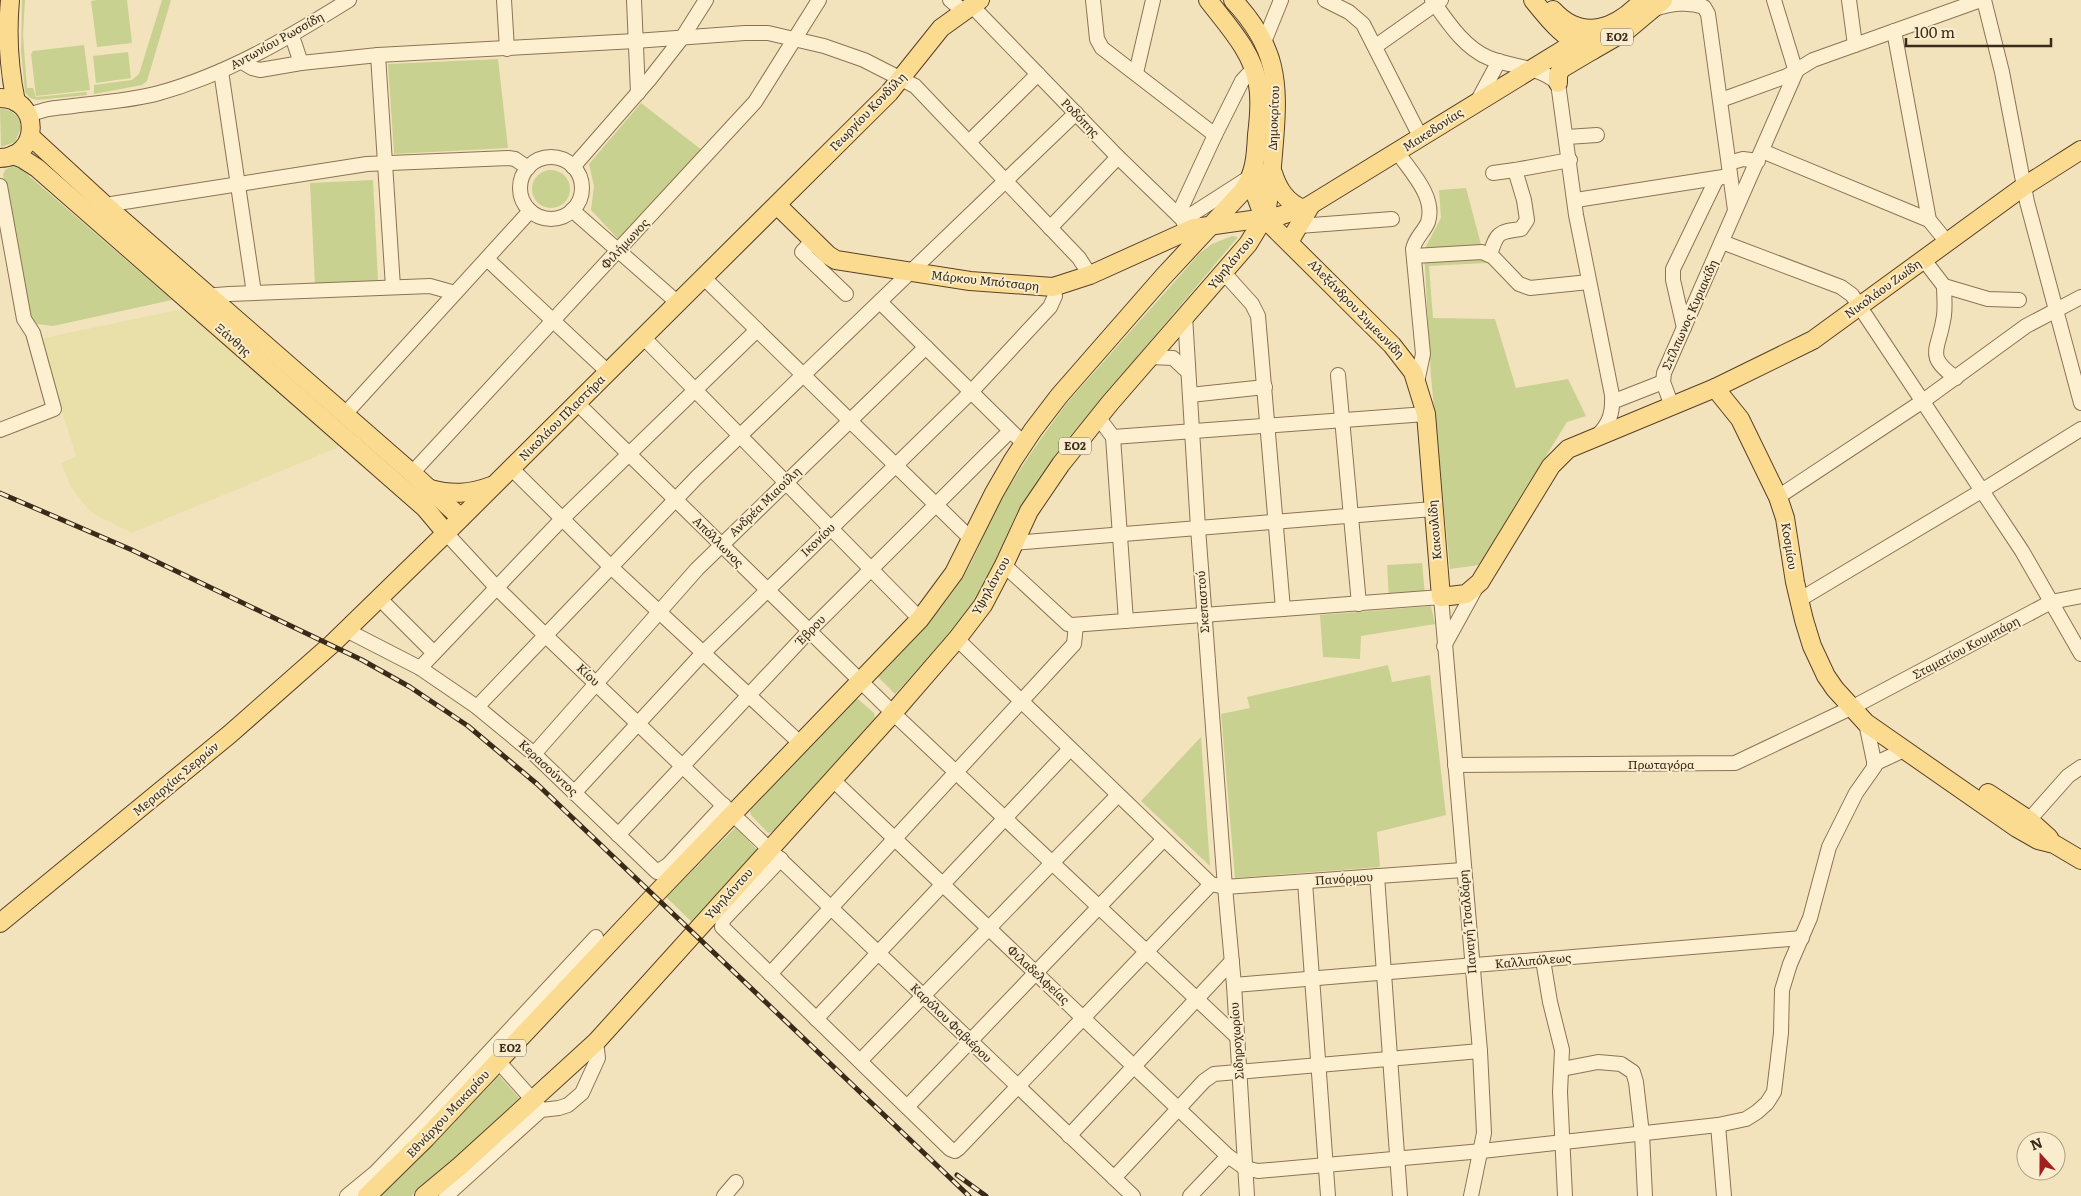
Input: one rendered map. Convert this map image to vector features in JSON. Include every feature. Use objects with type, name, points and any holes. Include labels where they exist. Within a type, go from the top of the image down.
[{"type":"main road","points":[[7,156],[23,149],[30,136],[31,126],[29,116],[24,108],[8,100],[12,86],[9,30],[10,0]]},
{"type":"main road","name":"Δημοκρίτου","points":[[1208,0],[1239,41],[1254,68],[1260,102],[1259,170],[1270,194],[1264,218]]},
{"type":"main road","name":"ΕΟ2","points":[[1533,0],[1550,20],[1574,42],[1593,50],[1626,31],[1647,2]]},
{"type":"main road","name":"ΕΟ2","points":[[1545,0],[1560,16],[1570,23],[1586,29],[1597,29],[1626,16],[1647,2]]},
{"type":"main road","name":"Δημοκρίτου","points":[[1212,225],[1244,191],[1259,170],[1277,90],[1272,62],[1264,42],[1237,2]]},
{"type":"main road","name":"Γεωργίου Κονδύλη","points":[[777,205],[902,78],[935,36],[966,4]]},
{"type":"main road","name":"Μακεδονίας","points":[[1264,218],[1304,213],[1477,102],[1597,29]]},
{"type":"main road","points":[[1558,83],[1558,75],[1561,70],[1593,50]]},
{"type":"main road","name":"Ξάνθης","points":[[30,136],[105,205],[345,414],[461,518]]},
{"type":"main road","name":"Νικολάου Ζωίδη","points":[[1672,406],[1715,388],[1813,340],[2023,187],[2081,150]]},
{"type":"main road","name":"Ξάνθης","points":[[7,156],[23,158],[37,168],[425,508],[446,533]]},
{"type":"main road","points":[[1259,170],[1291,203],[1304,213],[1289,242]]},
{"type":"main road","name":"Μάρκου Μπότσαρη","points":[[777,205],[812,240],[836,260],[970,281],[1053,287],[1090,275],[1162,242],[1183,222],[1212,225],[1264,218]]},
{"type":"main road","name":"Νικολάου Πλαστήρα","points":[[346,630],[777,205]]},
{"type":"main road","name":"Αλεξάνδρου Συμεωνίδη","points":[[1264,218],[1411,368],[1426,414]]},
{"type":"main road","name":"Υψηλάντου","points":[[596,1042],[692,936],[775,854],[833,780],[957,640],[979,610],[1004,565],[1029,511],[1042,491],[1098,417],[1248,244],[1264,218]]},
{"type":"main road","name":"ΕΟ2","points":[[728,809],[800,743],[920,619],[949,582],[994,493],[1024,444],[1060,396],[1212,225]]},
{"type":"main road","points":[[1162,242],[1167,246],[1170,253],[1171,269]]},
{"type":"main road","name":"Κοσμίου","points":[[1715,388],[1740,419],[1778,497],[1785,518],[1799,600],[1808,634],[1820,667],[1835,689],[1866,723],[2017,828],[2038,840],[2054,844],[2081,860]]},
{"type":"main road","points":[[1441,597],[1466,594],[1480,582],[1557,459],[1568,449],[1672,406]]},
{"type":"main road","name":"Κακουλίδη","points":[[1426,414],[1441,597]]},
{"type":"main road","points":[[430,489],[455,494],[494,485]]},
{"type":"main road","name":"Μεραρχίας Σερρών","points":[[0,922],[230,734],[346,630]]},
{"type":"main road","name":"Κοσμίου","points":[[1853,707],[1875,715],[2029,820],[2045,832],[2054,844]]},
{"type":"main road","name":"Εθνάρχου Μακαρίου","points":[[367,1196],[408,1157],[650,899],[728,809]]},
{"type":"main road","name":"ΕΟ2","points":[[424,1196],[537,1105],[596,1042]]},
{"type":"street","name":"Αντωνίου Ρωσσίδη","points":[[29,116],[43,110],[157,93],[221,71],[292,36],[349,0]]},
{"type":"street","points":[[504,0],[507,49]]},
{"type":"street","points":[[634,0],[638,92]]},
{"type":"street","points":[[573,168],[682,38],[706,0]]},
{"type":"street","name":"Φιλήμωνος","points":[[412,473],[554,322],[755,102],[796,40],[819,0]]},
{"type":"street","points":[[1093,0],[1096,36],[1100,46],[1215,135]]},
{"type":"street","points":[[1136,73],[1153,0]]},
{"type":"street","points":[[1264,42],[1281,0]]},
{"type":"street","points":[[1325,0],[1349,12],[1361,21],[1376,46],[1421,138]]},
{"type":"street","points":[[1774,0],[1796,72]]},
{"type":"street","points":[[1849,0],[1855,45]]},
{"type":"street","points":[[1721,100],[1796,72],[1813,60],[1983,0],[2002,72],[2023,187],[2081,403]]},
{"type":"street","points":[[1376,46],[1436,2],[1456,32],[1470,46],[1488,58],[1532,68],[1558,83],[1576,200],[1576,215],[1612,402],[1610,419],[1598,435]]},
{"type":"street","points":[[1647,2],[1705,3],[1711,24],[1736,211]]},
{"type":"street","name":"Ροδόπης","points":[[966,4],[1038,74],[1183,222]]},
{"type":"street","points":[[1894,31],[1929,220],[1947,242]]},
{"type":"street","points":[[242,62],[260,70],[301,63],[378,55],[507,49],[756,32],[838,50],[902,78],[918,89],[1081,261],[1090,275]]},
{"type":"street","points":[[292,36],[301,63]]},
{"type":"street","points":[[378,55],[393,288]]},
{"type":"street","points":[[1477,102],[1499,61]]},
{"type":"street","points":[[1183,222],[1215,135],[1242,81],[1254,68]]},
{"type":"street","points":[[221,71],[240,184],[254,293]]},
{"type":"street","name":"Στίλπωνος Κυριακίδη","points":[[1672,406],[1663,382],[1664,374],[1796,72]]},
{"type":"street","points":[[969,142],[1038,74]]},
{"type":"street","points":[[477,707],[675,499],[1076,113]]},
{"type":"street","points":[[1567,137],[1597,135]]},
{"type":"street","points":[[1398,153],[1426,194],[1430,208],[1427,225],[1415,243],[1414,256],[1423,354],[1417,382]]},
{"type":"street","points":[[1576,200],[1717,178],[1743,159],[1760,156],[1929,220]]},
{"type":"street","points":[[1050,228],[1118,157]]},
{"type":"street","points":[[105,205],[361,165],[510,158],[516,159],[528,168]]},
{"type":"street","points":[[552,158],[563,160],[573,168],[580,178],[581,191],[577,204],[572,210],[563,216],[552,219],[540,217],[530,211],[525,205],[520,190],[521,182],[528,168],[542,159],[552,158]]},
{"type":"street","points":[[1492,173],[1570,160]]},
{"type":"street","points":[[1183,222],[1259,170]]},
{"type":"street","points":[[1490,255],[1496,236],[1502,231],[1521,229],[1527,220],[1515,170]]},
{"type":"street","points":[[1684,328],[1672,272],[1717,178]]},
{"type":"street","points":[[0,186],[24,319],[33,334],[54,409],[0,430]]},
{"type":"street","points":[[572,210],[678,303]]},
{"type":"street","points":[[345,414],[530,211]]},
{"type":"street","points":[[1304,213],[1392,219]]},
{"type":"street","points":[[812,240],[802,252],[846,294]]},
{"type":"street","points":[[1722,242],[1841,287],[1852,295],[2022,551],[2081,654]]},
{"type":"street","points":[[1414,256],[1478,252],[1490,255],[1516,281],[1526,287],[1589,282]]},
{"type":"street","points":[[487,259],[608,372]]},
{"type":"street","points":[[1924,260],[1944,286],[1988,299],[2019,300]]},
{"type":"street","points":[[1224,273],[1252,304],[1257,313],[1265,387],[1282,609]]},
{"type":"street","points":[[704,278],[971,539]]},
{"type":"street","points":[[1944,286],[1944,319],[1935,351],[1943,369],[1956,378]]},
{"type":"street","points":[[186,300],[209,296],[254,293],[393,288],[434,287],[455,293]]},
{"type":"street","name":"Ικονίου","points":[[574,793],[703,653],[971,392],[1050,307],[1055,296],[1053,287]]},
{"type":"street","points":[[1778,497],[1923,401],[2026,326],[2081,297]]},
{"type":"street","points":[[880,302],[1024,444]]},
{"type":"street","name":"Σκεπαστού","points":[[1185,316],[1204,615],[1218,885]]},
{"type":"street","points":[[420,668],[562,519],[757,330]]},
{"type":"street","points":[[643,337],[920,619]]},
{"type":"street","name":"Ανδρέα Μιαούλη","points":[[534,754],[658,612],[721,544],[926,347]]},
{"type":"street","points":[[1150,357],[1173,358],[1188,372]]},
{"type":"street","points":[[1338,376],[1359,604]]},
{"type":"street","points":[[1612,402],[1663,382]]},
{"type":"street","points":[[1190,395],[1265,387]]},
{"type":"street","name":"Απόλλωνος","points":[[577,403],[893,713],[1236,1036]]},
{"type":"street","points":[[1112,437],[1426,414]]},
{"type":"street","points":[[1098,417],[1112,437],[1126,621]]},
{"type":"street","points":[[1799,600],[2081,429]]},
{"type":"street","name":"Έβρου","points":[[618,835],[810,631],[1010,431]]},
{"type":"street","points":[[511,468],[610,567],[800,743]]},
{"type":"street","points":[[1013,543],[1433,509]]},
{"type":"street","name":"Κίου","points":[[446,533],[496,588],[775,854]]},
{"type":"street","points":[[1004,565],[1068,624],[1076,625],[1441,597]]},
{"type":"street","points":[[1444,646],[1480,582]]},
{"type":"street","name":"Σταματίου Κουμπάρη","points":[[1853,707],[2051,602],[2081,596]]},
{"type":"street","name":"Κακουλίδη","points":[[1441,597],[1444,646]]},
{"type":"street","points":[[380,598],[434,653]]},
{"type":"street","points":[[770,974],[1074,644],[1076,625]]},
{"type":"street","name":"Κερασούντος","points":[[346,630],[420,668],[477,707],[534,754],[655,870],[662,870],[728,809]]},
{"type":"street","points":[[775,854],[723,920],[722,927],[950,1149],[955,1150],[1146,952],[1218,885],[1164,839],[957,640]]},
{"type":"street","name":"Παναγή Τσαλδάρη","points":[[1444,646],[1480,1051],[1484,1133],[1482,1151],[1471,1196]]},
{"type":"street","name":"Πρωταγόρα","points":[[1455,766],[1729,765],[1853,707]]},
{"type":"street","points":[[1866,723],[1874,764]]},
{"type":"street","points":[[816,1019],[1070,749]]},
{"type":"street","points":[[1245,1168],[1258,1171],[1482,1151],[1718,1125],[1746,1119],[1767,1103],[1774,1092],[1781,1033],[1782,990],[1790,964],[1802,938],[1816,898],[1829,847],[1856,793],[1874,764],[1906,749]]},
{"type":"street","points":[[2029,820],[2068,776],[2081,767]]},
{"type":"street","name":"Φιλαδελφείας","points":[[833,780],[1228,1156],[1245,1168]]},
{"type":"street","points":[[860,1061],[1118,795]]},
{"type":"street","points":[[907,1107],[1164,839]]},
{"type":"street","name":"Καρόλου Φαβιέρου","points":[[775,854],[1133,1196]]},
{"type":"street","name":"Πανόρμου","points":[[1218,885],[1305,882],[1463,870]]},
{"type":"street","points":[[1377,876],[1400,1196]]},
{"type":"street","points":[[1305,882],[1328,1196]]},
{"type":"street","name":"Σιδηροχωρίου","points":[[1218,885],[1232,961],[1248,1196]]},
{"type":"street","points":[[347,1196],[375,1174],[416,1132],[596,937]]},
{"type":"street","name":"Καλλιπόλεως","points":[[1234,985],[1802,938]]},
{"type":"street","points":[[1543,960],[1550,1002],[1561,1042],[1562,1069],[1560,1092],[1564,1196]]},
{"type":"street","points":[[1069,1136],[1232,961]]},
{"type":"street","points":[[498,1061],[537,1105],[558,1108],[568,1105],[582,1093],[598,1058],[596,1042]]},
{"type":"street","points":[[1114,1178],[1208,1077],[1218,1074],[1480,1051]]},
{"type":"street","points":[[1562,1069],[1598,1062],[1621,1064],[1629,1069],[1636,1082],[1642,1134],[1645,1196]]},
{"type":"street","points":[[446,1196],[537,1105]]},
{"type":"street","points":[[1718,1125],[1724,1196]]},
{"type":"street","points":[[1190,1196],[1228,1156]]},
{"type":"street","points":[[724,1196],[736,1182]]},
{"type":"shaded area","points":[[182,309],[341,446],[132,533],[96,515],[87,508],[71,487],[61,463],[76,456],[39,339]]},
{"type":"green space","points":[[22,0],[25,0],[23,35],[27,88],[33,88],[36,97],[86,92],[87,95],[37,100],[30,98],[25,92],[21,51]]},
{"type":"green space","points":[[127,0],[132,43],[97,47],[91,1]]},
{"type":"green space","points":[[162,0],[171,0],[147,81],[142,85],[94,94],[94,85],[132,80],[139,74]]},
{"type":"green space","points":[[84,45],[90,90],[36,96],[31,54],[33,51]]},
{"type":"green space","points":[[128,52],[131,78],[96,83],[93,56]]},
{"type":"green space","points":[[498,59],[508,148],[394,154],[388,64]]},
{"type":"green space","points":[[641,103],[703,151],[620,241],[591,210],[594,186],[589,164]]},
{"type":"green space","points":[[0,109],[8,110],[15,114],[21,128],[15,142],[1,147]]},
{"type":"green space","points":[[13,166],[21,169],[172,300],[53,326],[37,324],[29,314],[3,175],[5,170]]},
{"type":"green space","points":[[551,170],[565,175],[570,189],[565,203],[551,208],[537,203],[532,189],[537,175]]},
{"type":"green space","points":[[373,180],[378,281],[315,285],[310,183]]},
{"type":"green space","points":[[1466,188],[1486,263],[1429,266],[1433,318],[1495,319],[1516,388],[1568,379],[1586,416],[1567,422],[1479,565],[1450,569],[1431,377],[1424,250],[1441,218],[1439,190]]},
{"type":"green space","points":[[1232,236],[1238,237],[1068,439],[1028,495],[1015,517],[976,601],[954,630],[895,694],[878,677],[931,620],[960,582],[999,504],[1023,465],[1058,415],[1200,253],[1212,244]]},
{"type":"green space","points":[[1422,563],[1425,595],[1389,598],[1387,565]]},
{"type":"green space","points":[[1431,606],[1435,624],[1361,636],[1360,659],[1323,657],[1320,615]]},
{"type":"green space","points":[[1388,665],[1392,682],[1430,675],[1446,815],[1377,832],[1380,867],[1235,878],[1221,714],[1250,708],[1247,697]]},
{"type":"green space","points":[[858,699],[874,713],[875,718],[784,820],[772,832],[768,833],[751,815],[750,811]]},
{"type":"green space","points":[[1201,737],[1210,866],[1141,801]]},
{"type":"green space","points":[[736,827],[757,850],[693,923],[666,897]]},
{"type":"green space","points":[[496,1072],[521,1100],[446,1168],[411,1196],[375,1196]]},
{"type":"railway","points":[[0,493],[132,550],[362,660],[410,687],[468,726],[537,784],[969,1196]]},
{"type":"railway","points":[[957,1175],[986,1196]]}]
